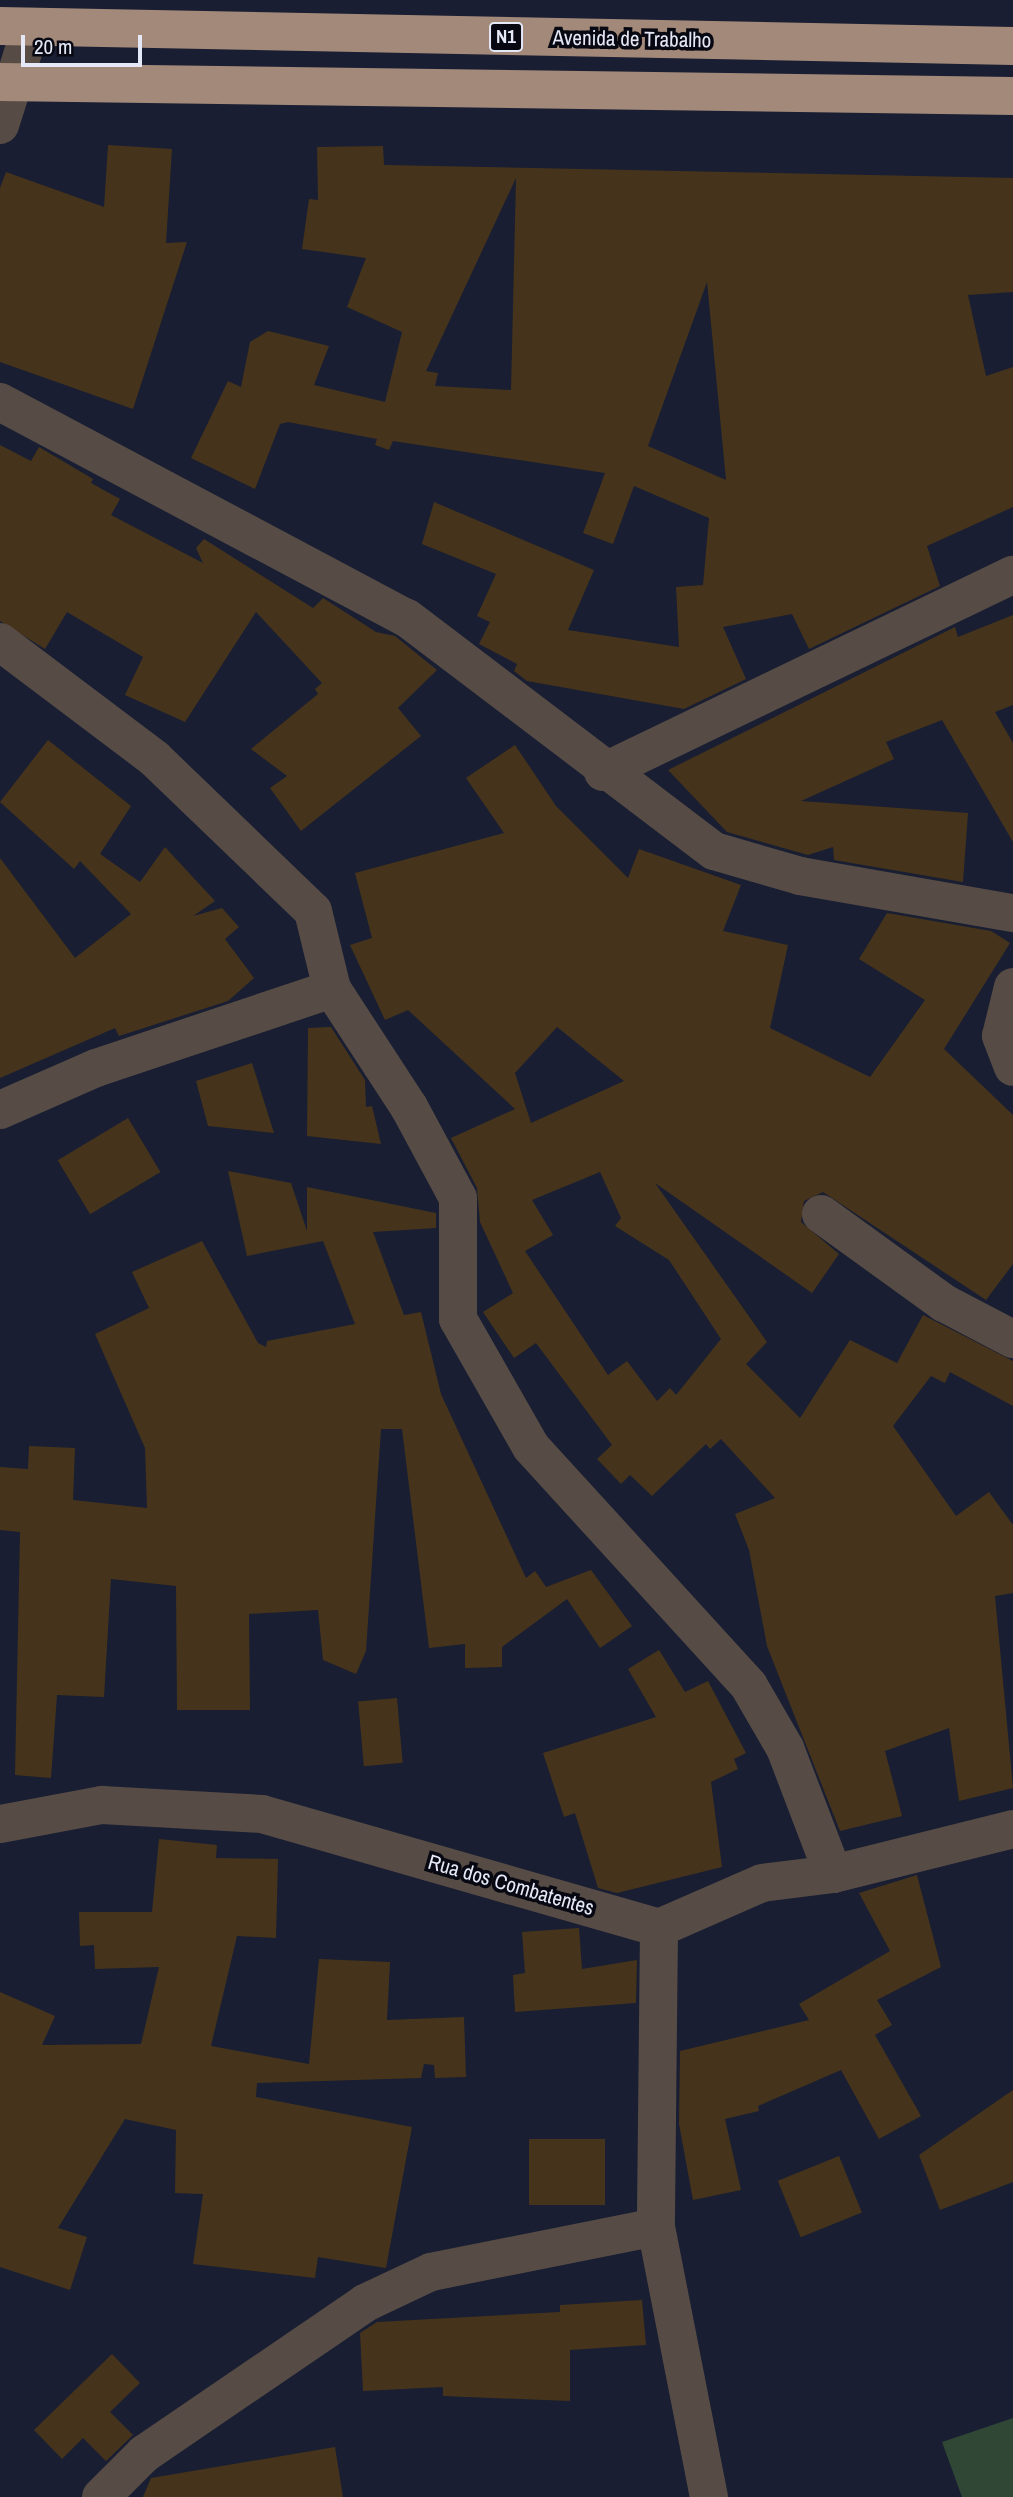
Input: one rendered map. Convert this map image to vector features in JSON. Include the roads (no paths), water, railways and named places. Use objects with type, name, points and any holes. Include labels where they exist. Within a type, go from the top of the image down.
[{"type":"highway","name":"Avenida de Trabalho","points":[[15,27],[1013,46]]},
{"type":"highway","points":[[850,44],[854,94]]},
{"type":"highway","points":[[8,82],[1013,96]]},
{"type":"street","points":[[0,125],[15,27]]},
{"type":"street","points":[[0,402],[407,618],[603,772],[713,851],[800,876],[1013,913]]},
{"type":"street","points":[[603,772],[1013,575]]},
{"type":"street","points":[[0,642],[156,759],[313,911],[332,989],[409,1107],[458,1198],[458,1319],[531,1447],[749,1686],[785,1748],[833,1874]]},
{"type":"street","points":[[1013,987],[1001,1036],[1013,1067]]},
{"type":"street","points":[[0,1110],[96,1068],[332,989]]},
{"type":"street","points":[[821,1214],[944,1303],[1013,1339]]},
{"type":"street","name":"Rua dos Combatentes","points":[[0,1824],[102,1805],[262,1814],[659,1928]]},
{"type":"street","points":[[709,2497],[656,2227],[659,1928],[762,1883],[833,1874],[1013,1829]]},
{"type":"street","points":[[101,2497],[144,2454],[365,2303],[431,2272],[656,2227]]}]
